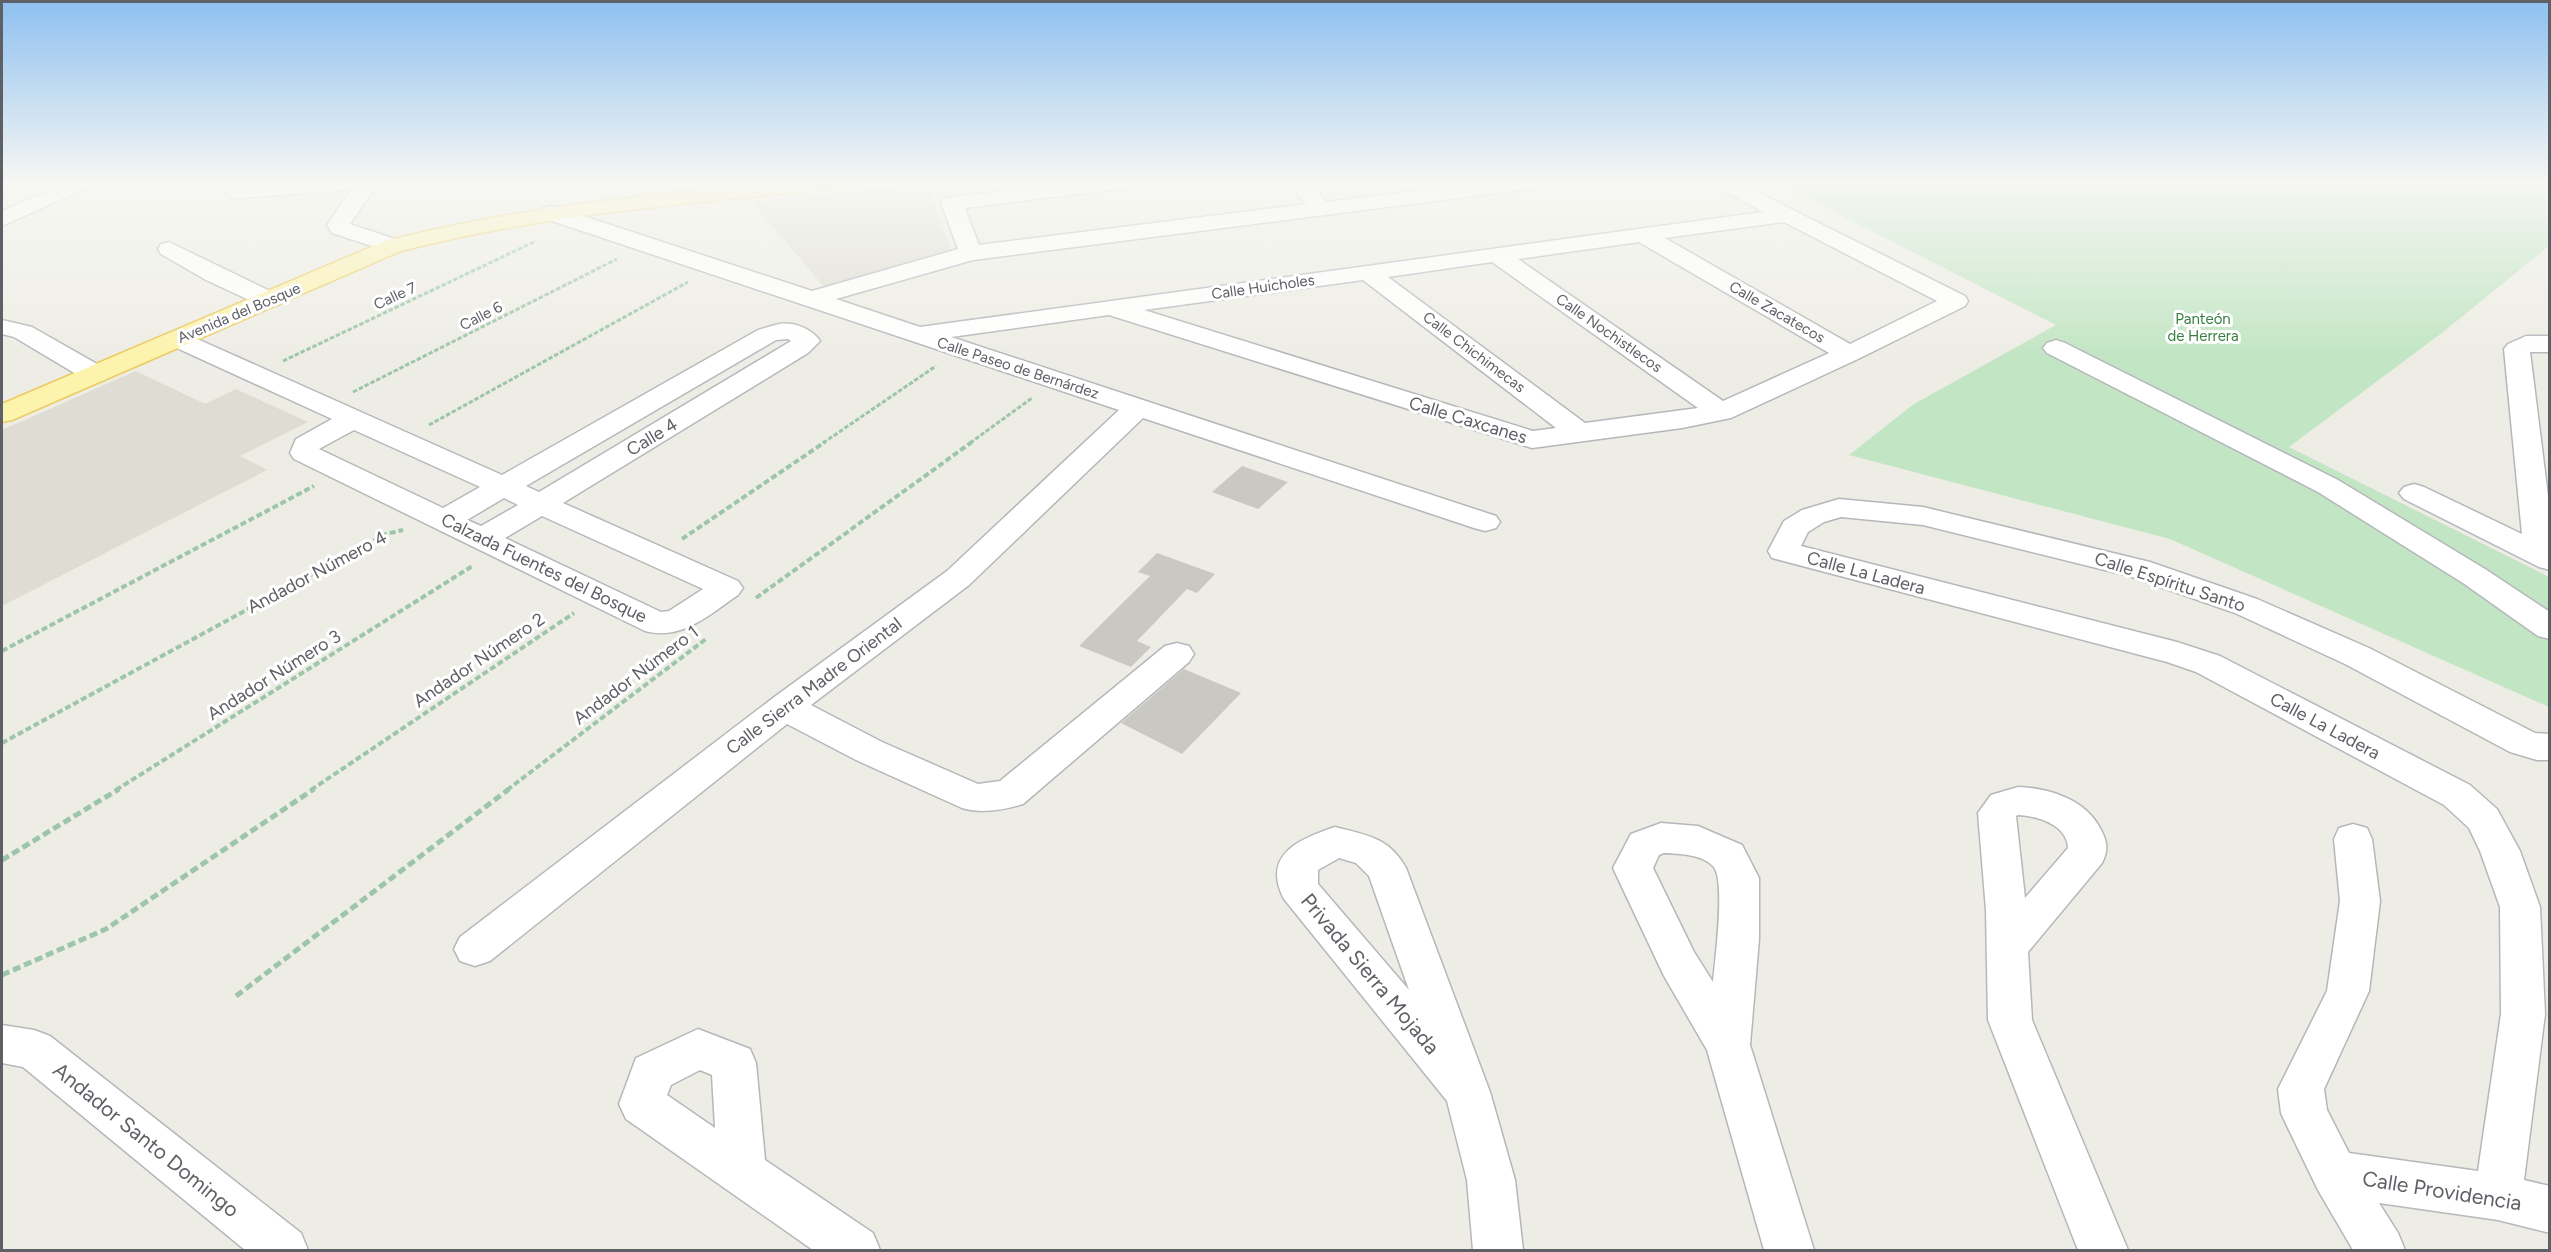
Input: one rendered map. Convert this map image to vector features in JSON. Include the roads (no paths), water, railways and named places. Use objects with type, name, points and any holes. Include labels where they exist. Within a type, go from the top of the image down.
[{"type":"main road","name":"Avenida del Bosque","points":[[2,414],[393,246],[417,240]]},
{"type":"street","points":[[377,240],[393,246]]},
{"type":"street","name":"Calle Paseo de Bernárdez","points":[[635,240],[1485,522]]},
{"type":"street","points":[[966,240],[971,253]]},
{"type":"street","points":[[811,299],[971,253],[1069,240]]},
{"type":"street","name":"Calle Huicholes","points":[[917,334],[1603,240]]},
{"type":"street","name":"Calle Zacatecos","points":[[1652,240],[1849,354]]},
{"type":"street","name":"Calle Caxcanes","points":[[1111,308],[1532,440],[1682,420],[1721,412],[1849,354],[1956,301],[1837,240]]},
{"type":"street","points":[[169,249],[214,274],[269,300]]},
{"type":"street","name":"Calle Nochistlecos","points":[[1497,255],[1721,412]]},
{"type":"street","name":"Calle Chichimecas","points":[[1368,273],[1579,432]]},
{"type":"street","points":[[2,327],[23,332],[95,374]]},
{"type":"street","name":"Calle 4","points":[[492,543],[541,504],[807,342],[795,332],[784,331],[767,335],[503,486]]},
{"type":"street","name":"Calzada Fuentes del Bosque","points":[[177,339],[727,588],[677,621],[657,623],[304,453],[306,445],[353,419]]},
{"type":"street","points":[[2544,557],[2517,349],[2526,344],[2550,344]]},
{"type":"street","points":[[2056,348],[2328,486],[2474,576],[2550,628]]},
{"type":"street","name":"Calle Sierra Madre Oriental","points":[[475,949],[785,706],[958,578],[1138,408]]},
{"type":"street","points":[[445,520],[503,486]]},
{"type":"street","points":[[2414,493],[2544,557]]},
{"type":"street","name":"Calle Espíritu Santo","points":[[1783,551],[1795,527],[1813,516],[1839,508],[1923,516],[2139,568],[2246,606],[2357,656],[2523,743],[2537,747],[2550,747]]},
{"type":"street","name":"Calle La Ladera","points":[[1783,551],[2177,653],[2208,664],[2457,795],[2484,819],[2500,851],[2520,908],[2523,1014],[2498,1197]]},
{"type":"street","points":[[785,706],[869,751],[975,798],[1010,794],[1177,654]]},
{"type":"street","points":[[2007,948],[2088,852],[2090,841],[2083,828],[2053,808],[2019,801],[2006,804],[1997,813],[2010,1020],[2103,1251]]},
{"type":"street","points":[[2353,839],[2360,902],[2348,991],[2301,1089],[2304,1113],[2335,1174],[2380,1251]]},
{"type":"street","name":"Privada Sierra Mojada","points":[[1467,1092],[1298,888],[1298,862],[1335,842],[1369,851],[1386,868],[1467,1092],[1491,1180],[1497,1251]]},
{"type":"street","name":"Andador Santo Domingo","points":[[2,1044],[34,1050],[283,1251]]},
{"type":"street","points":[[1728,1045],[1789,1251]]},
{"type":"street","points":[[742,1174],[855,1251]]},
{"type":"street","name":"Calle Providencia","points":[[2335,1174],[2498,1197],[2550,1210]]},
{"type":"park label","name":"Panteón de Herrera","points":[[2203,328]]}]
